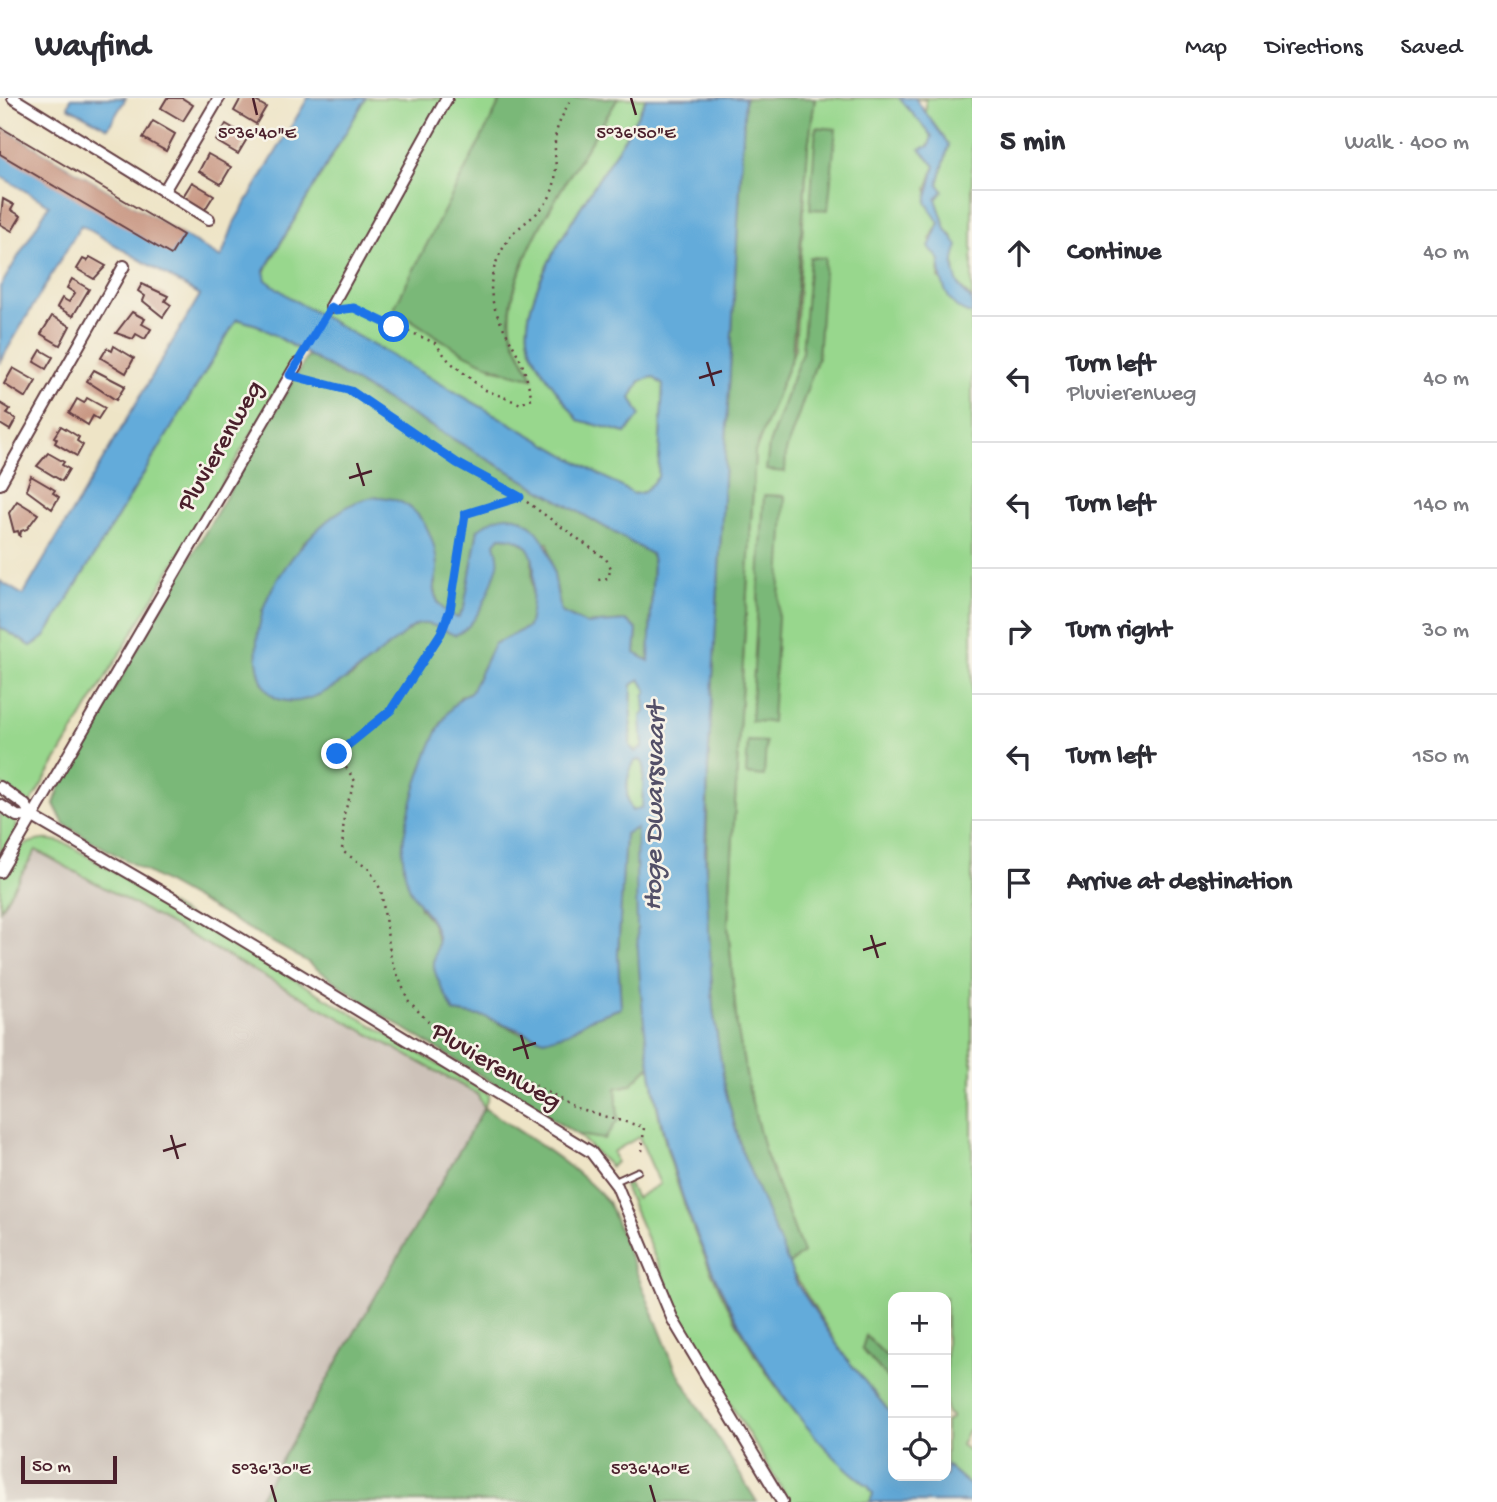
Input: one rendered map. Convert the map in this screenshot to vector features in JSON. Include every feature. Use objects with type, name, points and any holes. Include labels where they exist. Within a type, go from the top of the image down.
[{"type":"street","points":[[13,98],[209,219]]},
{"type":"street","points":[[164,191],[219,98]]},
{"type":"street","points":[[331,307],[447,98]]},
{"type":"street","points":[[0,484],[124,266]]},
{"type":"street","name":"Pluvierenweg","points":[[33,817],[296,364]]},
{"type":"street","name":"Pluvierenweg","points":[[0,787],[25,805],[33,817],[591,1152],[614,1182],[673,1320],[782,1502]]},
{"type":"street","name":"Pluvierenweg","points":[[0,805],[17,816],[33,817]]},
{"type":"street","points":[[0,872],[33,817]]},
{"type":"lane","points":[[614,1182],[638,1171]]},
{"type":"path","points":[[331,307],[336,310],[354,308],[435,343],[449,360],[483,389],[522,404],[532,398],[519,356],[512,348],[490,300],[496,264],[507,242],[522,223],[540,214],[550,195],[558,170],[556,134],[571,98]]},
{"type":"path","name":"Pluvierenweg","points":[[296,364],[331,307]]},
{"type":"path","points":[[290,375],[351,391],[457,463],[520,497],[606,559],[611,568],[608,578],[594,581]]},
{"type":"path","points":[[520,497],[465,514],[450,610],[441,633],[391,710],[337,754],[355,781],[344,814],[342,851],[369,869],[381,890],[391,960],[408,1000],[433,1027],[577,1109],[644,1127],[642,1152]]},
{"type":"shaded area","points":[[35,850],[478,1095],[484,1108],[257,1502],[0,1502],[0,910]]},
{"type":"green space","points":[[366,98],[502,98],[484,137],[474,357],[495,369],[533,378],[511,329],[512,303],[519,274],[549,210],[618,98],[646,98],[574,217],[539,282],[530,311],[528,337],[541,369],[578,420],[626,433],[640,415],[631,398],[641,380],[653,377],[663,385],[658,478],[644,492],[634,494],[292,299],[265,280],[264,272]]},
{"type":"green space","points":[[502,98],[618,98],[549,210],[519,274],[511,303],[511,329],[517,348],[533,378],[495,368],[460,351],[394,308]]},
{"type":"green space","points":[[745,98],[815,98],[808,147],[792,356],[755,452],[728,926],[737,1027],[750,1095],[764,1149],[803,1253],[788,1265],[742,1152],[725,1089],[713,1009],[706,882],[708,769]]},
{"type":"green space","points":[[815,98],[900,98],[930,130],[932,136],[929,146],[921,149],[935,166],[927,189],[939,223],[930,239],[940,260],[939,278],[968,314],[972,314],[972,1432],[968,1430],[961,1445],[972,1453],[972,1487],[951,1469],[951,1292],[888,1292],[888,1358],[866,1336],[862,1349],[888,1378],[888,1410],[845,1357],[788,1265],[803,1253],[764,1149],[737,1027],[728,926],[755,452],[795,349],[808,147]],"holes":[[[824,258],[818,357],[786,451],[784,471],[767,470],[769,445],[802,352]]]},
{"type":"green space","points":[[915,98],[972,98],[972,300],[955,281],[953,237],[946,229],[936,199],[943,191],[938,184],[949,145],[926,114],[926,100]]},
{"type":"green space","points":[[816,127],[836,129],[828,210],[810,209]]},
{"type":"green space","points":[[810,257],[825,258],[818,357],[786,451],[785,472],[766,470],[769,445],[802,352]]},
{"type":"green space","points":[[237,319],[257,325],[301,351],[30,804],[0,783],[0,627],[31,646],[45,637]]},
{"type":"green space","points":[[308,355],[651,554],[653,562],[649,661],[635,653],[637,630],[627,621],[586,624],[561,612],[548,543],[478,529],[464,608],[458,618],[444,610],[437,599],[437,570],[351,505],[303,543],[262,611],[262,616],[327,689],[353,676],[380,650],[418,624],[431,624],[455,635],[486,592],[495,569],[494,543],[500,537],[518,540],[532,552],[533,611],[528,628],[494,644],[471,692],[461,696],[440,725],[422,768],[403,844],[420,908],[431,921],[439,946],[434,967],[454,1012],[486,1017],[522,1034],[568,1033],[590,1019],[621,1008],[618,955],[625,833],[637,828],[639,947],[650,1066],[630,1085],[616,1088],[618,1120],[604,1139],[578,1135],[382,1015],[306,961],[88,839],[64,824],[54,804],[63,778]]},
{"type":"green space","points":[[764,495],[785,496],[772,722],[751,721]]},
{"type":"green space","points":[[640,679],[647,691],[643,747],[635,752],[630,746],[632,685]]},
{"type":"green space","points":[[748,741],[766,742],[764,776],[746,774]]},
{"type":"green space","points":[[641,760],[644,765],[642,808],[632,811],[627,793],[628,779],[635,761]]},
{"type":"green space","points":[[0,810],[14,817],[17,826],[11,841],[21,847],[43,840],[67,844],[489,1095],[484,1108],[477,1094],[36,850],[0,910]]},
{"type":"green space","points":[[650,1066],[660,1121],[676,1179],[697,1238],[723,1296],[753,1351],[788,1403],[826,1448],[868,1486],[873,1494],[870,1502],[790,1502],[689,1336],[624,1186],[628,1183],[636,1198],[660,1184],[639,1137],[613,1152],[616,1162],[611,1167],[578,1135],[604,1139],[618,1120],[616,1088],[630,1085]]},
{"type":"green space","points":[[484,1108],[565,1163],[608,1202],[676,1370],[757,1502],[257,1502]]},
{"type":"green space","points":[[866,1336],[888,1358],[888,1378],[862,1349]]},
{"type":"water","points":[[71,98],[126,98],[108,128],[68,107]]},
{"type":"water","name":"Hoge Dwarsvaart","points":[[308,98],[366,98],[264,271],[266,280],[292,299],[634,494],[644,492],[658,477],[663,385],[653,377],[640,381],[631,398],[640,415],[626,433],[578,420],[549,380],[530,347],[530,311],[555,250],[646,98],[745,98],[705,852],[713,1009],[725,1089],[742,1152],[797,1284],[845,1357],[888,1410],[888,1481],[951,1481],[951,1469],[972,1487],[972,1502],[870,1502],[873,1494],[868,1486],[820,1442],[780,1390],[722,1291],[694,1228],[672,1165],[656,1100],[645,1035],[639,968],[637,828],[625,834],[618,955],[621,1008],[590,1019],[568,1033],[544,1040],[486,1017],[454,1012],[440,985],[434,968],[437,942],[435,930],[411,892],[406,877],[403,844],[410,807],[425,759],[446,716],[458,700],[471,692],[494,644],[528,627],[534,569],[526,546],[511,538],[500,537],[495,543],[498,562],[487,595],[470,624],[455,635],[429,624],[417,625],[358,671],[307,699],[291,701],[276,698],[266,688],[260,676],[256,653],[257,638],[269,594],[309,538],[344,508],[363,500],[380,497],[393,499],[414,511],[422,520],[435,554],[436,597],[449,614],[458,618],[464,608],[478,529],[499,517],[511,516],[523,520],[534,528],[548,549],[561,612],[586,624],[627,621],[637,630],[635,653],[649,661],[653,562],[651,554],[257,325],[237,319],[45,637],[31,646],[0,627],[0,581],[23,595],[200,295],[81,225],[0,362],[0,287],[49,205],[0,176],[0,127],[221,258],[235,221]],"holes":[[[640,679],[647,691],[644,697],[645,712],[641,717],[643,747],[635,752],[630,746],[632,685]],[[641,760],[644,765],[642,807],[632,811],[627,793],[628,779],[635,761]]]},
{"type":"water","points":[[899,98],[915,98],[949,145],[938,184],[943,191],[936,199],[946,229],[958,246],[954,261],[955,276],[961,289],[972,300],[972,314],[951,301],[943,285],[940,260],[929,247],[939,223],[926,202],[935,166],[920,149],[929,146],[932,136]]},
{"type":"building","points":[[167,98],[182,98],[193,105],[183,121],[161,108]]},
{"type":"building","points":[[241,98],[250,98],[266,107],[256,124],[234,111]]},
{"type":"building","points":[[153,121],[175,134],[166,151],[143,138]]},
{"type":"building","points":[[226,124],[248,137],[238,154],[216,141]]},
{"type":"building","points":[[0,127],[183,235],[171,255],[0,154]]},
{"type":"building","points":[[208,154],[231,167],[221,184],[199,171]]},
{"type":"building","points":[[192,182],[214,195],[204,211],[182,198]]},
{"type":"building","points":[[3,199],[14,205],[11,210],[21,216],[12,231],[0,224]]},
{"type":"building","points":[[90,257],[106,266],[94,279],[77,269],[83,259],[87,261]]},
{"type":"building","points":[[72,279],[89,289],[73,316],[57,307],[62,298],[69,302],[75,293],[67,288]]},
{"type":"building","points":[[142,284],[168,296],[165,301],[171,305],[163,317],[143,301],[145,296],[138,291]]},
{"type":"building","points":[[132,312],[145,319],[142,324],[151,329],[145,339],[136,334],[133,339],[116,333]]},
{"type":"building","points":[[52,316],[70,326],[60,345],[41,334]]},
{"type":"building","points":[[114,346],[134,358],[126,373],[101,358],[107,348],[112,351]]},
{"type":"building","points":[[41,350],[53,357],[46,369],[34,362]]},
{"type":"building","points":[[13,368],[36,381],[26,398],[4,384]]},
{"type":"building","points":[[94,370],[125,386],[116,400],[87,381]]},
{"type":"building","points":[[87,398],[105,408],[98,419],[93,416],[88,425],[69,413],[77,399],[84,403]]},
{"type":"building","points":[[0,403],[10,409],[7,414],[16,419],[10,430],[0,424]]},
{"type":"building","points":[[61,426],[79,437],[77,441],[83,445],[77,456],[55,443],[57,439],[54,437]]},
{"type":"building","points":[[48,453],[64,462],[62,465],[69,469],[62,481],[37,466]]},
{"type":"building","points":[[31,476],[55,490],[53,493],[59,497],[52,509],[26,490]]},
{"type":"building","points":[[17,501],[38,514],[27,529],[21,531],[20,537],[18,531],[14,532],[9,513]]},
{"type":"route","points":[[337,754],[348,742],[391,710],[441,633],[450,610],[465,514],[520,497],[457,463],[351,391],[290,375],[331,307],[336,310],[354,308],[394,327]]}]
